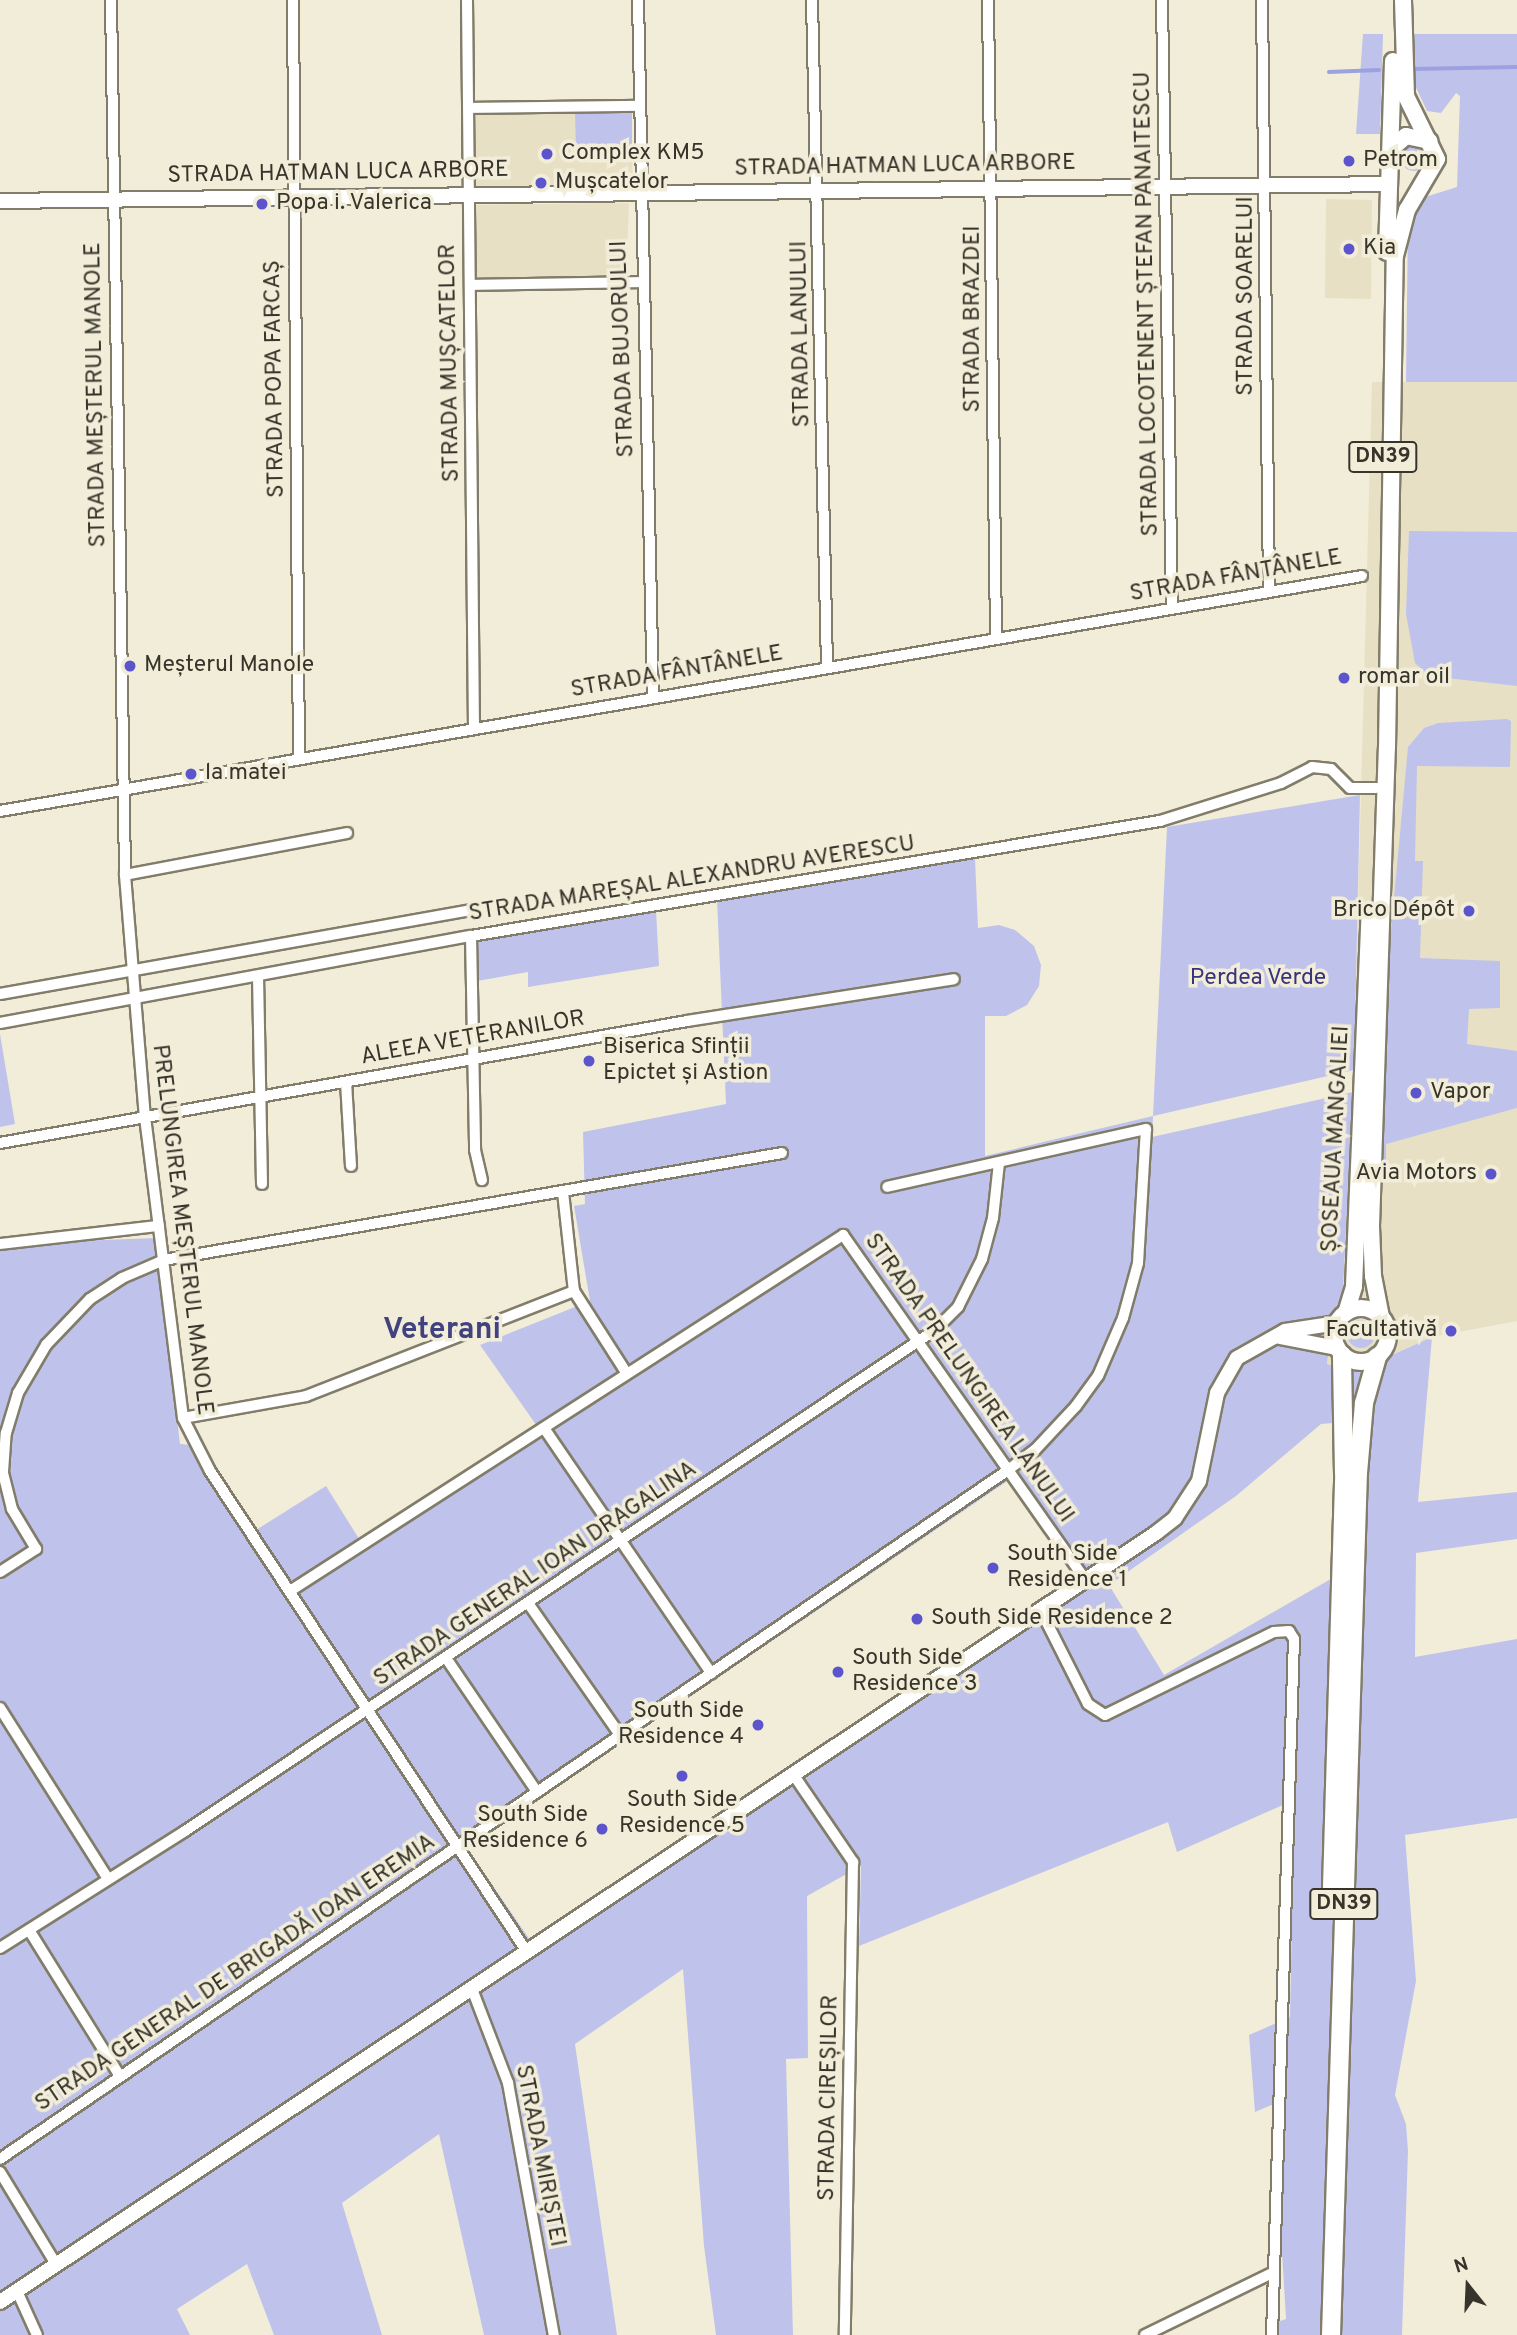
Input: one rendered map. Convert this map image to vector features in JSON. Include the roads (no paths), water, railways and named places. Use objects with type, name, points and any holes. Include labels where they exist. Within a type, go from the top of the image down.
[{"type":"highway","name":"DN39","points":[[1319,2335],[1344,1473],[1340,1351]]},
{"type":"highway","name":"DN39","points":[[1331,2335],[1358,1473],[1364,1403],[1377,1357]]},
{"type":"main road","name":"ȘOSEAUA MANGALIEI","points":[[1341,1318],[1354,1286],[1376,788],[1394,0]]},
{"type":"main road","points":[[1403,0],[1406,96],[1413,117],[1433,145]]},
{"type":"main road","points":[[1391,149],[1413,134],[1433,145]]},
{"type":"main road","name":"ȘOSEAUA MANGALIEI","points":[[1381,1317],[1373,1276],[1371,1226],[1387,748],[1395,256],[1407,210],[1436,166],[1433,145]]},
{"type":"main road","points":[[1390,184],[1427,177]]},
{"type":"main road","name":"STRADA HATMAN LUCA ARBORE","points":[[0,201],[1390,184]]},
{"type":"main road","points":[[0,2302],[1175,1518],[1199,1481],[1222,1379],[1237,1358],[1276,1336],[1341,1318],[1360,1308],[1381,1317]]},
{"type":"main road","name":"DN39","points":[[1377,1357],[1388,1336],[1381,1317]]},
{"type":"main road","name":"DN39","points":[[1340,1351],[1341,1318]]},
{"type":"main road","points":[[1276,1336],[1340,1351],[1358,1362],[1377,1357]]},
{"type":"street","name":"STRADA MEȘTERUL MANOLE","points":[[111,0],[122,790]]},
{"type":"street","name":"STRADA POPA FARCAȘ","points":[[293,0],[299,758]]},
{"type":"street","name":"STRADA MUȘCATELOR","points":[[467,0],[474,726]]},
{"type":"street","name":"STRADA BUJORULUI","points":[[638,0],[639,194],[653,698]]},
{"type":"street","name":"STRADA LANULUI","points":[[812,0],[819,191],[827,667]]},
{"type":"street","name":"STRADA BRAZDEI","points":[[988,0],[996,637]]},
{"type":"street","name":"STRADA LOCOTENENT ȘTEFAN PANAITESCU","points":[[1162,0],[1172,608]]},
{"type":"street","name":"STRADA SOARELUI","points":[[1262,0],[1269,591]]},
{"type":"street","points":[[469,108],[638,106]]},
{"type":"street","points":[[470,285],[641,282]]},
{"type":"street","name":"STRADA FÂNTÂNELE","points":[[0,811],[474,726],[653,698],[1362,576]]},
{"type":"street","name":"STRADA MAREȘAL ALEXANDRU AVERESCU","points":[[0,1024],[471,936],[1160,821],[1281,783],[1312,767],[1331,769],[1350,788],[1376,788]]},
{"type":"street","name":"PRELUNGIREA MEȘTERUL MANOLE","points":[[122,790],[133,998],[145,1117],[184,1418],[199,1452],[527,1952]]},
{"type":"street","points":[[125,875],[346,834]]},
{"type":"street","name":"STRADA MAREȘAL ALEXANDRU AVERESCU","points":[[0,994],[471,910]]},
{"type":"street","points":[[471,936],[475,1150],[482,1180]]},
{"type":"street","points":[[258,976],[262,1184]]},
{"type":"street","name":"ALEEA VETERANILOR","points":[[0,1143],[473,1059],[954,979]]},
{"type":"street","points":[[346,1082],[351,1166]]},
{"type":"street","name":"STRADA GENERAL DE BRIGADĂ IOAN EREMIA","points":[[0,2159],[1035,1450],[1076,1406],[1098,1376],[1123,1318],[1138,1263],[1146,1129],[999,1163]]},
{"type":"street","points":[[0,1572],[36,1549],[12,1509],[3,1472],[6,1433],[18,1393],[46,1345],[90,1299],[164,1260],[782,1153]]},
{"type":"street","points":[[887,1187],[999,1163]]},
{"type":"street","name":"STRADA GENERAL IOAN DRAGALINA","points":[[0,1948],[368,1710],[918,1343],[948,1319],[975,1276],[991,1227],[999,1163]]},
{"type":"street","points":[[290,1591],[627,1374],[574,1291],[563,1192]]},
{"type":"street","points":[[0,1244],[159,1226]]},
{"type":"street","name":"STRADA PRELUNGIREA LANULUI","points":[[627,1374],[843,1235],[1085,1579]]},
{"type":"street","points":[[184,1418],[306,1396],[574,1291]]},
{"type":"street","points":[[544,1428],[711,1673]]},
{"type":"street","points":[[528,1603],[620,1735]]},
{"type":"street","points":[[1040,1609],[1088,1704],[1105,1716],[1274,1632],[1289,1631],[1294,1639],[1272,2335]]},
{"type":"street","points":[[446,1658],[537,1792]]},
{"type":"street","points":[[0,1708],[108,1879]]},
{"type":"street","name":"STRADA CIREȘILOR","points":[[793,1774],[853,1862],[845,2335]]},
{"type":"street","points":[[29,1930],[121,2076]]},
{"type":"street","name":"STRADA MIRIȘTEI","points":[[472,1989],[508,2082],[554,2335]]},
{"type":"street","points":[[0,2172],[56,2264]]},
{"type":"street","points":[[1145,2335],[1272,2273]]},
{"type":"street","points":[[17,2291],[37,2335]]},
{"type":"waterway","points":[[1412,69],[1517,67]]},
{"type":"waterway","points":[[1329,72],[1379,70]]},
{"type":"place","name":"Complex KM5","points":[[547,154]]},
{"type":"place","name":"Petrom","points":[[1349,161]]},
{"type":"place","name":"Mușcatelor","points":[[541,183]]},
{"type":"place","name":"Popa i. Valerica","points":[[262,204]]},
{"type":"place","name":"Kia","points":[[1349,249]]},
{"type":"place","name":"Meșterul Manole","points":[[130,666]]},
{"type":"place","name":"romar oil","points":[[1344,678]]},
{"type":"place","name":"la matei","points":[[191,774]]},
{"type":"place","name":"Brico Dépôt","points":[[1469,911]]},
{"type":"place","name":"Biserica Sfinții Epictet și Astion","points":[[589,1061]]},
{"type":"place","name":"Vapor","points":[[1416,1093]]},
{"type":"place","name":"Avia Motors","points":[[1491,1174]]},
{"type":"place","name":"Facultativă","points":[[1451,1331]]},
{"type":"place","name":"South Side Residence 1","points":[[993,1568]]},
{"type":"place","name":"South Side Residence 2","points":[[917,1619]]},
{"type":"place","name":"South Side Residence 3","points":[[838,1672]]},
{"type":"place","name":"South Side Residence 4","points":[[758,1725]]},
{"type":"place","name":"South Side Residence 5","points":[[682,1776]]},
{"type":"place","name":"South Side Residence 6","points":[[602,1829]]},
{"type":"district","name":"Veterani","points":[[442,1331]]},
{"type":"park label","name":"Perdea Verde","points":[[1258,979]]}]
